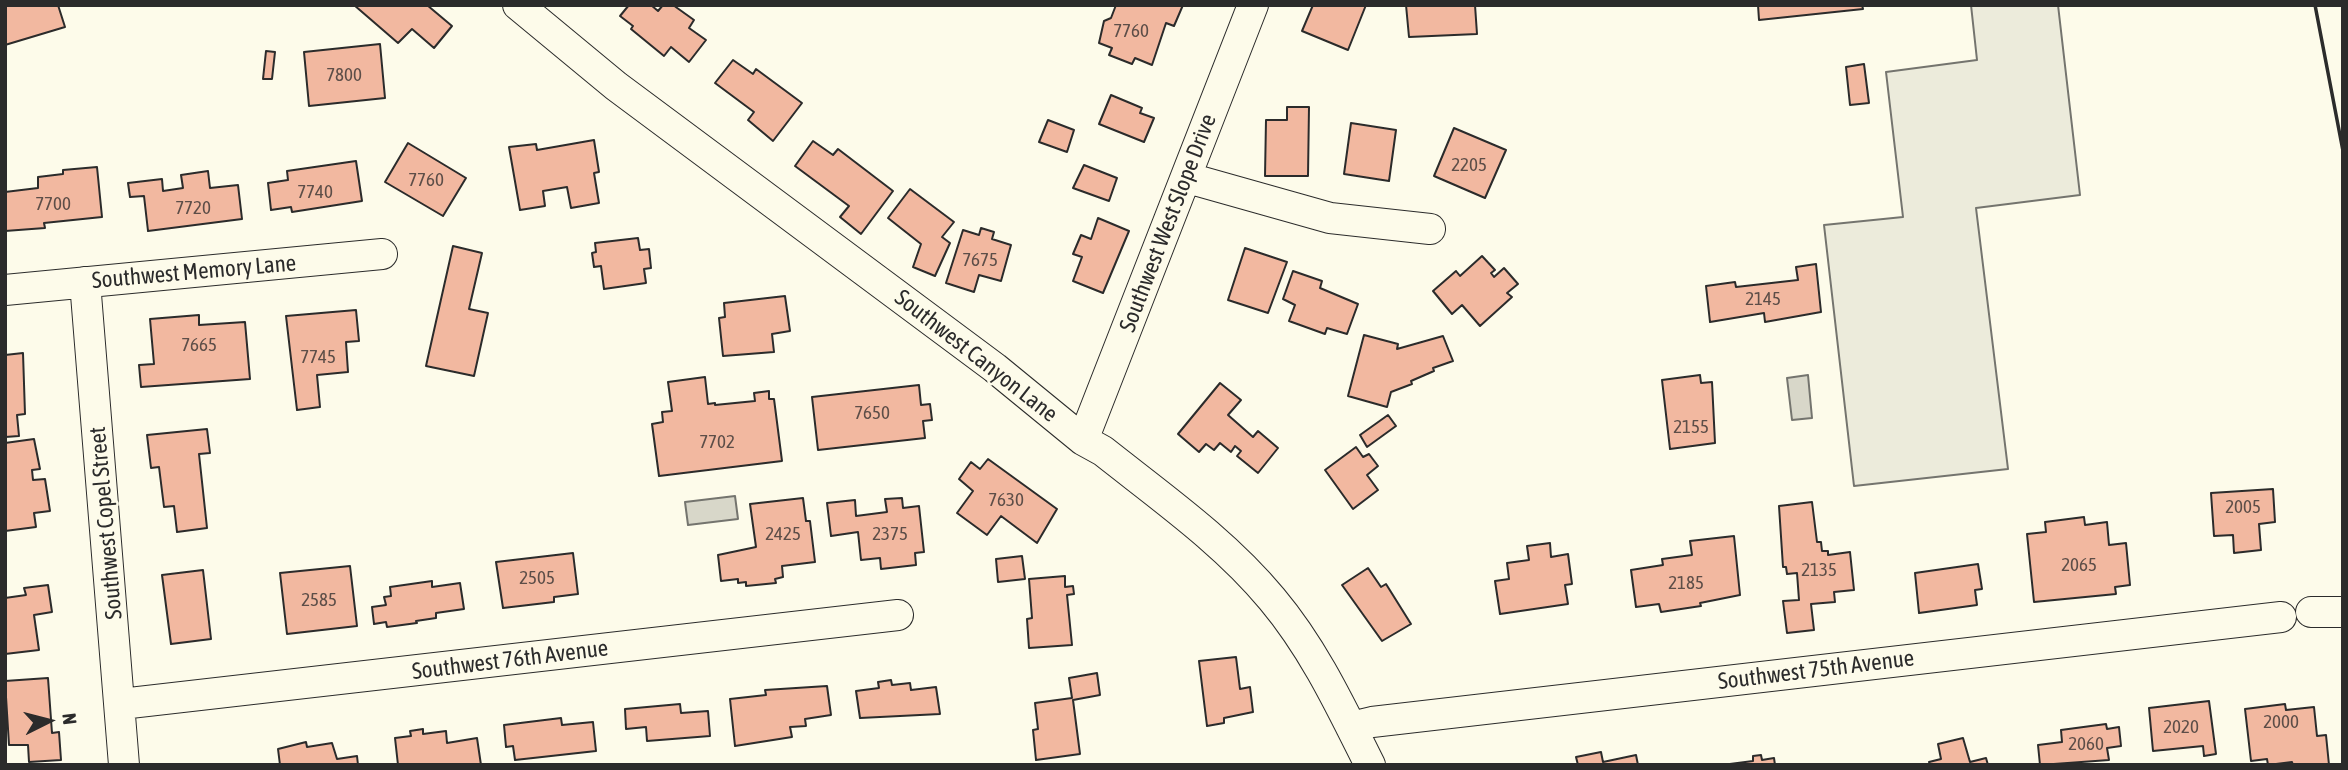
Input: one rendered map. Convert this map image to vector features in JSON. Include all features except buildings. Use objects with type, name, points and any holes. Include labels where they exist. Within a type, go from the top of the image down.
[{"type":"street","name":"Southwest Canyon Lane","points":[[518,5],[616,86],[995,368],[1083,440],[1103,451],[1169,504],[1258,583],[1287,618],[1328,680],[1370,765]]},
{"type":"street","name":"Southwest West Slope Drive","points":[[1083,440],[1254,5]]},
{"type":"street","points":[[1188,178],[1330,218],[1430,229]]},
{"type":"street","name":"Southwest Memory Lane","points":[[5,290],[382,254]]},
{"type":"street","name":"Southwest Copel Street","points":[[85,282],[124,765]]},
{"type":"street","points":[[2311,612],[2343,612]]},
{"type":"street","name":"Southwest 76th Avenue","points":[[121,705],[898,615]]},
{"type":"street","name":"Southwest 75th Avenue","points":[[1351,727],[1386,720],[2281,617]]},
{"type":"shaded area","points":[[1971,5],[2058,5],[2080,195],[1976,208],[2008,469],[1854,486],[1824,225],[1903,217],[1886,72],[1977,60]]},
{"type":"shaded area","points":[[1808,375],[1812,418],[1792,420],[1787,378]]},
{"type":"shaded area","points":[[735,496],[738,519],[688,525],[685,502]]},
{"type":"wall","points":[[2315,5],[2343,151]]}]
